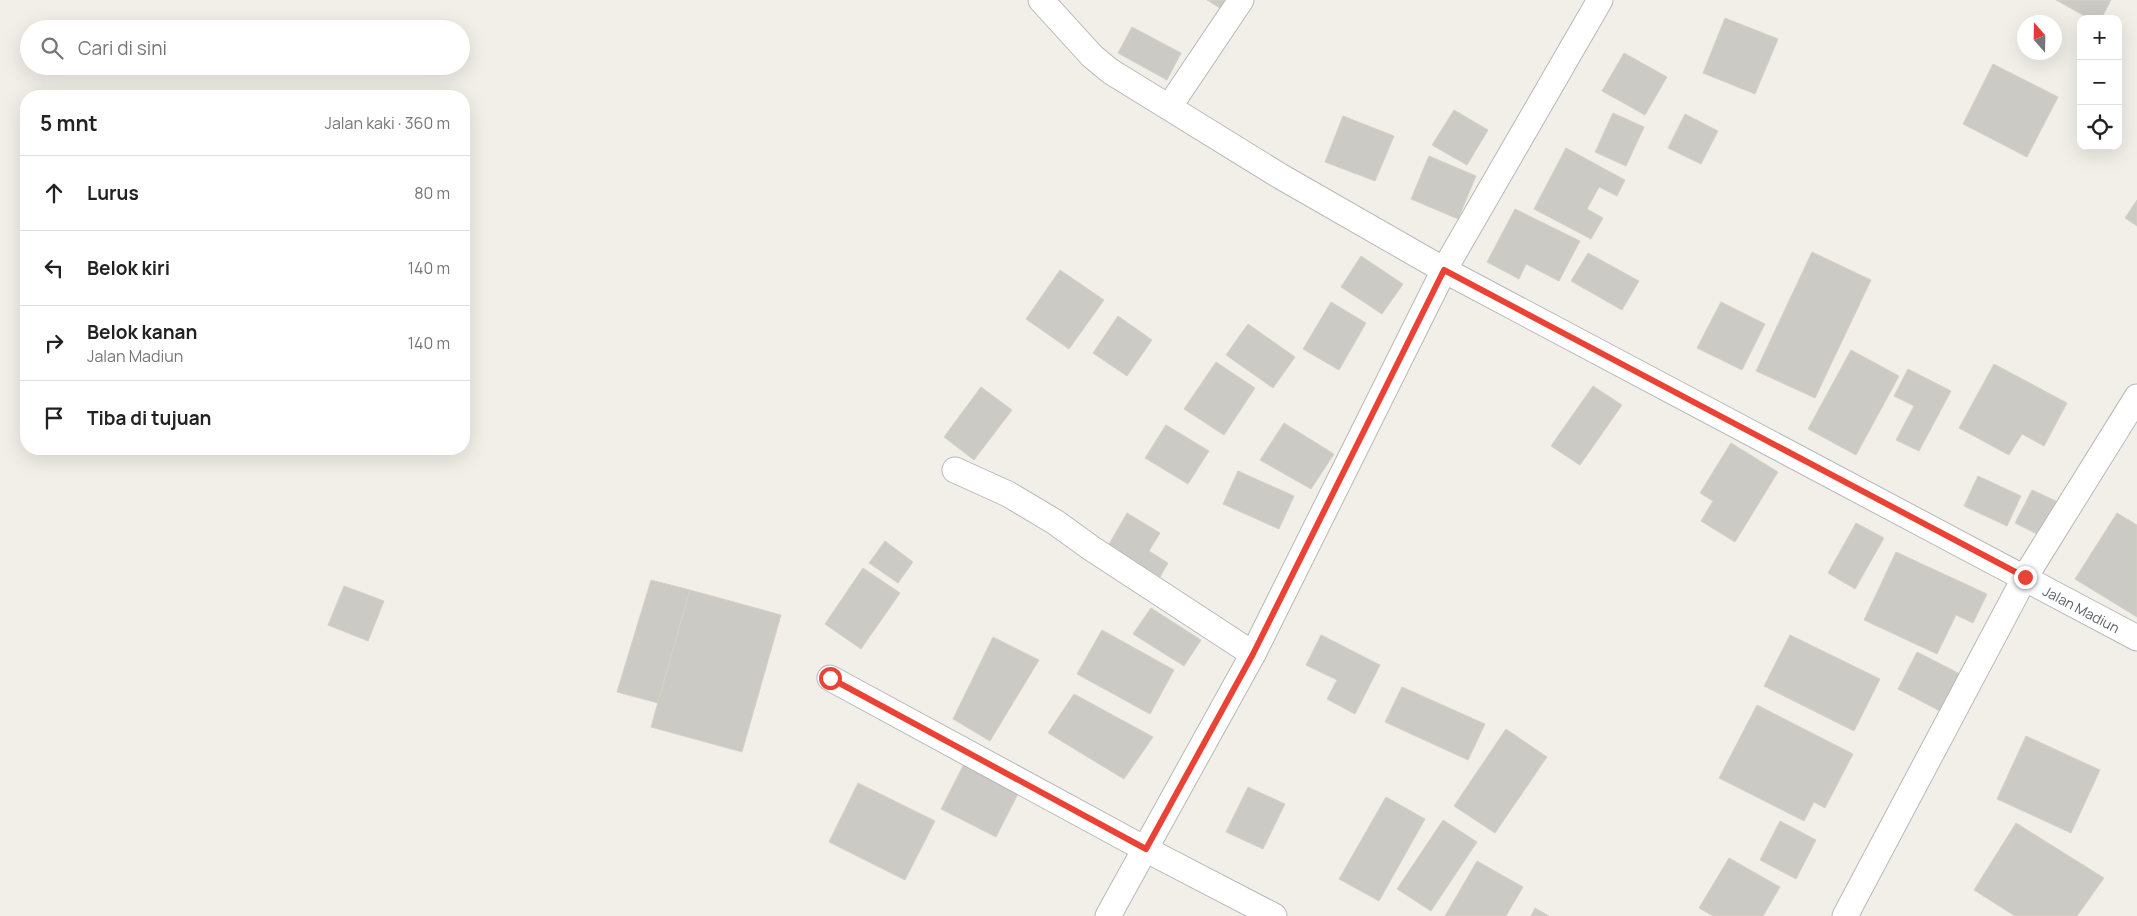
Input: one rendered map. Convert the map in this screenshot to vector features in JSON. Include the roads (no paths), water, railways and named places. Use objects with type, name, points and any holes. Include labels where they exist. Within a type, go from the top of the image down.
[{"type":"street","name":"Jalan Madiun","points":[[1041,0],[1098,61],[1110,71],[1280,176],[1444,270],[2137,638]]},
{"type":"street","points":[[1169,107],[1241,0]]},
{"type":"street","points":[[1108,916],[1253,654],[1444,270],[1600,0]]},
{"type":"street","points":[[1845,916],[2025,577],[2137,397]]},
{"type":"street","points":[[955,470],[1008,494],[1055,522],[1253,654]]},
{"type":"street","points":[[830,678],[1274,916]]}]
